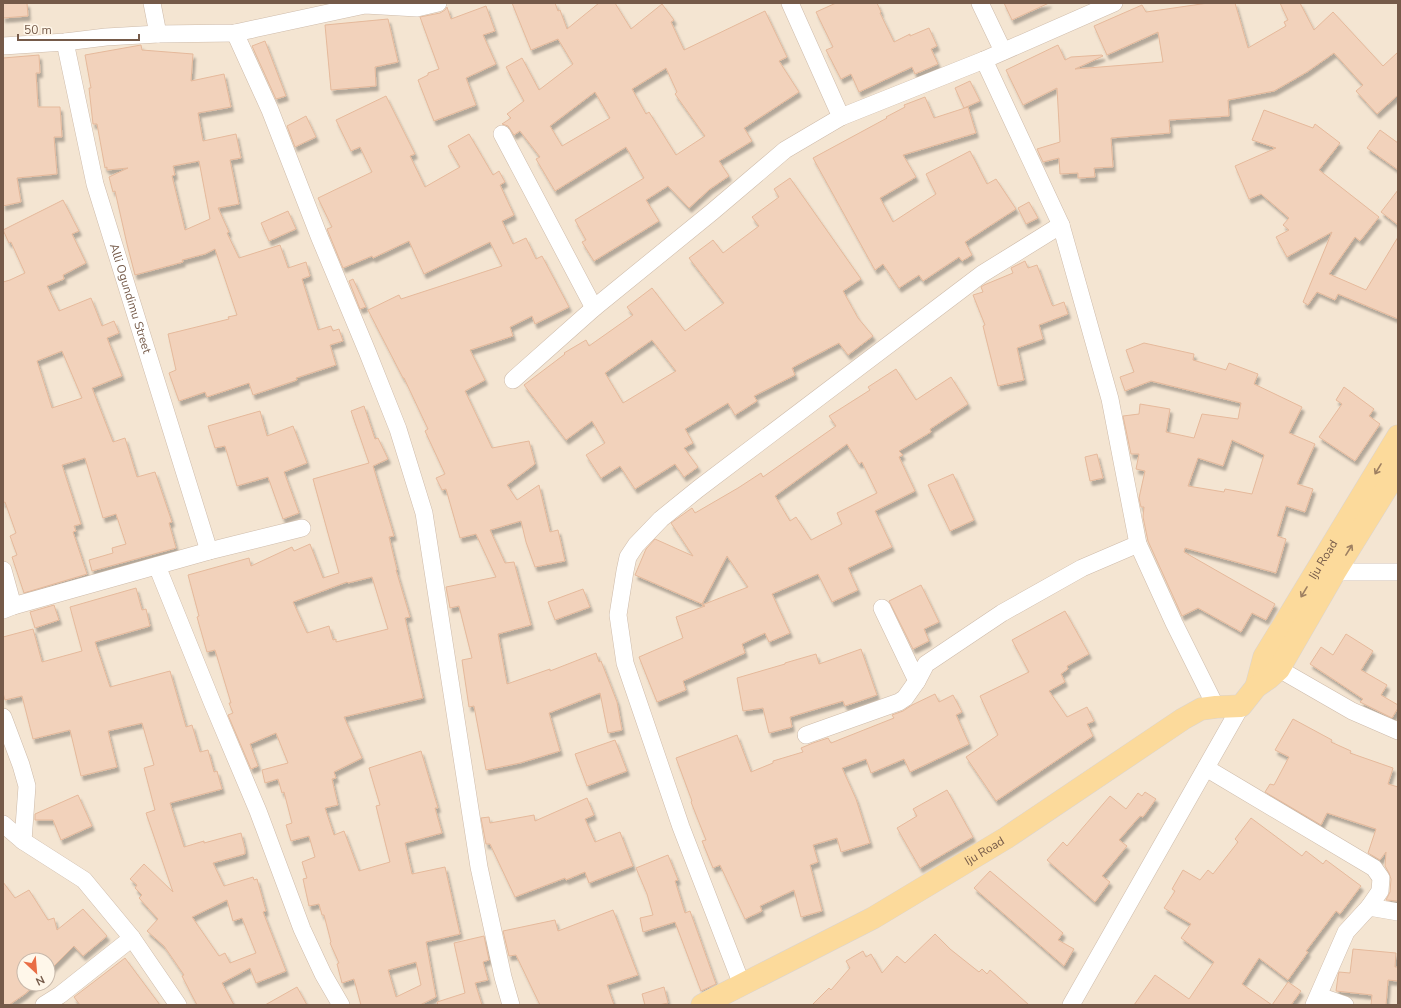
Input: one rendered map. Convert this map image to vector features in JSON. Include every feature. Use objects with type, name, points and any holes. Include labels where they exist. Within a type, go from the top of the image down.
[{"type":"main road","name":"Iju Road","points":[[702,1005],[879,914],[1006,838],[1183,719],[1201,710],[1216,707],[1241,706],[1256,687],[1270,678],[1272,663],[1398,436]]},
{"type":"main road","name":"Iju Road","points":[[1272,663],[1335,572],[1398,470]]},
{"type":"street","points":[[152,3],[158,34]]},
{"type":"street","points":[[3,46],[65,42],[106,37],[234,32],[365,4],[417,8],[438,3]]},
{"type":"street","points":[[790,3],[841,117]]},
{"type":"street","points":[[980,3],[1003,51]]},
{"type":"street","points":[[514,380],[594,308],[712,212],[785,150],[841,117],[984,60],[1114,3]]},
{"type":"street","points":[[234,32],[270,110],[319,236],[398,429],[424,513],[480,867],[503,978],[511,1005]]},
{"type":"street","name":"Alli Ogundimu Street","points":[[65,42],[95,184],[209,551]]},
{"type":"street","points":[[984,60],[1061,225],[1110,400],[1138,544],[1177,629],[1216,707]]},
{"type":"street","points":[[502,134],[594,308]]},
{"type":"street","points":[[742,985],[681,826],[624,663],[618,615],[628,557],[636,545],[661,519],[698,489],[982,274],[1061,225]]},
{"type":"street","points":[[3,570],[8,608],[209,551],[302,528]]},
{"type":"street","points":[[806,736],[899,702],[905,698],[917,681],[926,664],[1002,613],[1082,568],[1138,544]]},
{"type":"street","points":[[157,566],[258,811],[302,929],[323,974],[341,1005]]},
{"type":"street","points":[[1335,572],[1398,572]]},
{"type":"street","points":[[882,608],[917,681]]},
{"type":"street","points":[[1272,663],[1352,711],[1398,731]]},
{"type":"street","points":[[1071,1005],[1241,706]]},
{"type":"street","points":[[3,717],[21,765],[27,786],[23,841]]},
{"type":"street","points":[[1206,768],[1374,868],[1381,878],[1380,891],[1370,907],[1346,932],[1316,1000],[1346,1005]]},
{"type":"street","points":[[3,824],[23,841],[84,880],[132,938],[178,1005]]},
{"type":"street","points":[[1370,907],[1398,912]]},
{"type":"street","points":[[44,1005],[132,938]]},
{"type":"shaded area","points":[[3,3],[1398,3],[1398,1005],[3,1005]]},
{"type":"building","points":[[3,3],[27,3],[28,16],[3,18]]},
{"type":"building","points":[[512,3],[555,3],[558,11],[560,10],[567,29],[599,3],[615,3],[631,29],[662,4],[674,20],[671,22],[684,50],[765,11],[787,57],[779,61],[799,92],[744,128],[752,141],[719,161],[729,176],[710,189],[689,208],[668,186],[646,200],[659,221],[594,261],[582,242],[586,240],[575,220],[644,178],[626,147],[555,191],[536,159],[540,157],[520,131],[514,135],[508,126],[502,124],[511,118],[507,114],[524,101],[506,67],[522,58],[539,90],[573,64],[558,39],[531,50]],"holes":[[[666,68],[677,92],[675,94],[705,136],[676,155],[649,112],[646,114],[632,89]],[[595,92],[610,118],[562,146],[550,126]]]},
{"type":"building","points":[[836,3],[877,3],[881,12],[880,13],[894,42],[910,34],[910,36],[929,28],[937,46],[931,49],[938,64],[915,74],[912,67],[859,92],[851,74],[841,79],[826,50],[833,47],[816,12]]},
{"type":"building","points":[[1004,3],[1049,3],[1012,20]]},
{"type":"building","points":[[1208,3],[1235,3],[1248,48],[1286,26],[1284,22],[1288,20],[1280,3],[1300,3],[1314,30],[1333,12],[1383,66],[1398,52],[1398,95],[1377,114],[1356,91],[1363,85],[1334,53],[1307,72],[1274,91],[1228,100],[1229,116],[1169,120],[1170,133],[1111,138],[1113,167],[1094,168],[1095,177],[1078,178],[1078,173],[1060,174],[1059,158],[1043,162],[1037,149],[1060,142],[1057,88],[1023,105],[1006,70],[1058,45],[1065,60],[1071,57],[1103,56],[1075,69],[1163,62],[1158,32],[1107,55],[1094,26],[1142,5],[1146,12]]},
{"type":"building","points":[[486,6],[495,31],[483,35],[496,64],[466,78],[476,105],[434,121],[418,80],[428,75],[428,73],[439,69],[420,17],[440,13],[447,7],[451,19]]},
{"type":"building","points":[[388,19],[398,62],[375,67],[376,86],[331,90],[325,25]]},
{"type":"building","points":[[265,41],[286,96],[276,99],[252,46]]},
{"type":"building","points":[[141,45],[142,50],[193,54],[191,81],[224,74],[231,107],[198,113],[203,141],[236,134],[241,158],[230,160],[239,204],[218,208],[229,232],[227,233],[239,258],[280,245],[288,268],[306,262],[310,276],[302,279],[318,330],[331,326],[333,331],[339,329],[343,341],[330,345],[336,365],[296,378],[297,380],[253,395],[249,383],[207,397],[205,392],[179,401],[169,373],[176,370],[168,334],[229,319],[228,317],[237,315],[215,249],[205,254],[182,260],[183,262],[135,275],[115,191],[113,192],[109,177],[128,168],[107,170],[107,167],[105,168],[97,124],[93,124],[89,88],[91,88],[85,55]],"holes":[[[199,161],[210,219],[185,230],[172,176],[175,175],[173,166]]]},
{"type":"building","points":[[39,55],[40,73],[36,73],[38,107],[60,107],[62,137],[54,137],[57,174],[17,178],[21,202],[3,206],[3,58]]},
{"type":"building","points":[[970,81],[980,101],[964,108],[955,88]]},
{"type":"building","points":[[386,96],[415,154],[410,156],[425,187],[460,167],[448,146],[469,134],[493,175],[499,171],[505,182],[500,185],[514,215],[502,221],[513,244],[526,238],[536,259],[542,256],[569,307],[535,324],[532,316],[510,327],[513,336],[470,350],[485,380],[465,391],[492,448],[529,441],[535,464],[507,485],[517,500],[539,485],[550,532],[558,530],[565,561],[535,567],[526,542],[521,521],[490,530],[505,563],[514,562],[531,625],[498,634],[507,684],[550,669],[550,671],[596,653],[599,662],[601,661],[617,702],[622,730],[608,733],[600,693],[549,713],[560,751],[520,763],[486,770],[474,706],[469,707],[462,660],[472,658],[459,606],[450,608],[446,587],[496,577],[476,534],[460,538],[446,489],[442,490],[436,478],[445,474],[425,431],[428,429],[404,378],[368,310],[399,295],[401,299],[502,266],[490,242],[424,274],[409,241],[373,258],[372,256],[343,268],[327,229],[332,227],[318,198],[372,172],[360,147],[351,151],[336,120]]},
{"type":"building","points":[[925,97],[934,118],[968,107],[976,133],[903,155],[916,177],[880,198],[893,222],[936,194],[926,174],[970,151],[987,184],[996,179],[1016,209],[965,242],[972,255],[962,261],[959,257],[923,281],[919,275],[899,288],[883,264],[875,270],[813,158],[887,118],[886,117],[905,107],[904,105]]},
{"type":"building","points":[[1264,110],[1313,128],[1315,124],[1340,143],[1319,170],[1379,217],[1360,241],[1355,237],[1329,274],[1366,290],[1398,237],[1398,319],[1338,294],[1335,300],[1317,292],[1308,305],[1303,302],[1332,232],[1287,257],[1276,237],[1289,230],[1283,225],[1289,218],[1261,194],[1249,199],[1235,166],[1276,148],[1252,140]]},
{"type":"building","points":[[306,116],[316,137],[295,147],[287,126]]},
{"type":"building","points":[[1380,130],[1398,143],[1398,170],[1367,148]]},
{"type":"building","points":[[790,178],[861,279],[843,291],[858,318],[873,336],[848,355],[839,343],[797,365],[792,368],[795,375],[754,396],[757,401],[735,415],[728,403],[685,429],[693,443],[684,448],[698,467],[684,477],[675,464],[635,489],[620,466],[601,478],[586,455],[605,443],[592,421],[566,440],[524,385],[565,354],[564,353],[586,340],[589,346],[633,315],[627,307],[652,288],[685,331],[724,303],[689,258],[713,240],[723,253],[759,226],[752,217],[779,197],[774,189]],"holes":[[[652,340],[676,371],[623,403],[605,373]]]},
{"type":"building","points":[[1398,190],[1398,225],[1381,212]]},
{"type":"building","points":[[63,200],[79,231],[72,234],[86,263],[63,275],[64,279],[47,286],[59,311],[91,298],[102,326],[114,321],[119,333],[107,338],[122,376],[92,388],[113,442],[125,438],[137,477],[155,472],[172,522],[169,523],[176,548],[92,571],[89,560],[113,553],[112,548],[126,544],[116,514],[103,518],[85,458],[62,465],[81,524],[74,526],[76,531],[73,532],[87,574],[24,593],[12,557],[17,555],[10,536],[16,533],[5,502],[3,503],[3,282],[25,273],[11,242],[9,243],[3,230]],"holes":[[[62,351],[82,398],[52,408],[37,361]]]},
{"type":"building","points":[[1029,202],[1038,218],[1026,224],[1018,208]]},
{"type":"building","points":[[288,211],[296,229],[269,241],[261,223]]},
{"type":"building","points":[[1025,261],[1028,268],[1037,265],[1052,305],[1053,306],[1064,302],[1068,314],[1039,325],[1043,339],[1017,348],[1024,380],[998,386],[983,326],[985,325],[973,295],[983,292],[981,287],[984,285],[1013,273],[1011,268]]},
{"type":"building","points":[[353,279],[366,307],[360,309],[349,281]]},
{"type":"building","points":[[1144,343],[1194,354],[1193,360],[1226,370],[1229,363],[1258,374],[1254,384],[1302,407],[1289,433],[1315,444],[1297,484],[1313,489],[1305,512],[1286,506],[1277,536],[1286,539],[1276,573],[1185,548],[1184,552],[1275,604],[1266,620],[1252,613],[1241,632],[1198,608],[1182,616],[1148,541],[1143,517],[1144,507],[1141,507],[1139,498],[1145,471],[1136,469],[1139,454],[1131,454],[1123,416],[1139,414],[1140,404],[1170,409],[1166,432],[1194,438],[1202,414],[1238,419],[1241,403],[1151,381],[1125,391],[1120,377],[1134,372],[1126,350]],"holes":[[[1232,440],[1264,455],[1252,494],[1225,489],[1224,492],[1188,486],[1198,458],[1223,466]]]},
{"type":"building","points":[[896,369],[916,400],[951,377],[968,404],[930,429],[931,432],[899,451],[903,455],[899,457],[915,491],[875,511],[892,547],[848,568],[858,590],[832,602],[818,574],[772,594],[790,633],[769,642],[765,633],[742,644],[745,653],[683,681],[686,690],[657,702],[639,657],[683,638],[676,617],[748,587],[727,556],[702,604],[635,575],[646,549],[655,539],[693,556],[671,523],[692,508],[695,513],[761,473],[763,477],[836,426],[829,416],[870,390],[868,387]],"holes":[[[847,444],[859,464],[862,462],[877,493],[837,513],[842,524],[811,540],[796,517],[790,521],[775,496]]]},
{"type":"building","points":[[1344,387],[1374,409],[1369,416],[1380,424],[1355,461],[1319,437],[1342,404],[1336,400]]},
{"type":"building","points":[[364,406],[375,439],[378,438],[388,459],[373,466],[394,536],[389,537],[396,570],[410,617],[405,618],[423,698],[344,717],[362,758],[334,772],[336,778],[332,779],[338,805],[325,808],[334,835],[344,831],[359,871],[390,862],[376,806],[380,805],[369,768],[421,751],[438,808],[435,808],[442,833],[405,843],[412,874],[445,867],[460,934],[426,942],[436,997],[420,1005],[361,1005],[354,979],[342,983],[337,964],[339,963],[330,943],[324,915],[322,915],[319,904],[309,906],[303,879],[307,878],[302,862],[315,857],[309,836],[291,841],[286,825],[292,823],[284,792],[282,793],[278,779],[265,783],[262,770],[288,763],[276,733],[250,744],[258,766],[251,769],[228,715],[233,713],[229,703],[231,703],[215,650],[207,652],[197,617],[199,616],[188,575],[249,558],[251,566],[292,547],[294,551],[310,544],[323,578],[339,573],[313,479],[369,463],[351,411]],"holes":[[[372,577],[388,629],[336,642],[336,639],[333,640],[329,626],[307,633],[293,602],[347,582]],[[416,962],[421,985],[396,997],[388,970]]]},
{"type":"building","points":[[260,411],[267,436],[293,426],[307,463],[284,472],[299,513],[283,519],[268,477],[237,486],[225,446],[215,448],[208,426]]},
{"type":"building","points":[[1097,454],[1103,478],[1090,481],[1085,457]]},
{"type":"building","points":[[953,474],[974,520],[950,531],[928,485]]},
{"type":"building","points":[[921,585],[939,622],[924,629],[929,641],[913,649],[889,601]]},
{"type":"building","points":[[136,588],[142,610],[146,609],[150,626],[95,642],[110,687],[170,671],[186,727],[192,725],[200,752],[208,750],[214,772],[217,771],[222,789],[170,803],[184,847],[241,833],[245,854],[213,863],[224,886],[253,877],[254,880],[257,879],[266,911],[263,912],[286,971],[256,983],[250,968],[222,983],[234,1005],[197,1005],[182,976],[184,975],[164,946],[147,931],[158,919],[139,898],[142,895],[135,888],[137,885],[130,879],[144,864],[173,892],[146,813],[155,810],[144,768],[154,765],[142,723],[108,731],[117,767],[81,776],[70,730],[33,739],[22,696],[5,700],[3,693],[3,637],[33,629],[42,662],[82,651],[70,607]],"holes":[[[227,900],[233,921],[242,918],[256,953],[230,963],[225,953],[219,956],[192,917]]]},
{"type":"building","points":[[583,589],[590,607],[555,620],[548,602]]},
{"type":"building","points":[[54,605],[59,620],[35,628],[30,612]]},
{"type":"building","points":[[1065,611],[1089,654],[1067,666],[1068,669],[1061,674],[1065,682],[1049,691],[1067,717],[1087,707],[1094,721],[1087,724],[1093,736],[996,801],[966,757],[998,735],[980,696],[1029,672],[1012,640]]},
{"type":"building","points":[[1346,634],[1373,651],[1361,670],[1387,685],[1381,695],[1398,705],[1398,708],[1392,718],[1360,702],[1363,699],[1310,664],[1321,647],[1333,655]]},
{"type":"building","points":[[861,649],[877,695],[845,706],[843,701],[790,717],[792,727],[769,733],[763,708],[743,711],[737,678],[816,654],[819,664]]},
{"type":"building","points":[[935,694],[939,702],[953,695],[962,712],[956,715],[969,744],[910,772],[904,759],[871,773],[866,759],[842,768],[856,799],[870,843],[841,852],[837,838],[813,845],[818,862],[810,865],[822,911],[801,917],[794,890],[760,906],[762,911],[745,919],[720,865],[713,868],[702,841],[706,840],[676,758],[737,735],[751,772],[773,763],[773,761],[803,752],[801,748],[813,743],[828,738],[831,743],[894,718],[892,715],[903,711]]},
{"type":"building","points":[[1293,719],[1332,740],[1331,742],[1351,751],[1350,753],[1393,768],[1388,784],[1398,787],[1398,901],[1386,900],[1390,892],[1391,879],[1385,866],[1386,852],[1380,860],[1368,853],[1376,829],[1327,813],[1321,825],[1265,792],[1270,784],[1274,785],[1289,757],[1275,750]]},
{"type":"building","points":[[615,740],[627,771],[587,786],[575,754]]},
{"type":"building","points":[[947,790],[973,837],[920,868],[897,828],[917,816],[913,809]]},
{"type":"building","points":[[1145,792],[1156,799],[1143,817],[1140,816],[1119,840],[1127,846],[1102,876],[1110,882],[1095,902],[1047,860],[1063,842],[1067,846],[1110,796],[1126,809],[1138,793],[1142,796]]},
{"type":"building","points":[[78,795],[92,826],[61,840],[53,820],[35,820],[35,814]]},
{"type":"building","points":[[587,798],[594,815],[585,819],[595,842],[620,832],[633,866],[589,883],[585,872],[515,897],[490,844],[486,844],[481,818],[489,817],[490,823],[534,815],[535,821]]},
{"type":"building","points":[[1251,818],[1302,856],[1306,851],[1323,864],[1326,860],[1361,886],[1340,914],[1336,911],[1306,951],[1308,952],[1288,980],[1259,958],[1242,984],[1272,1005],[1134,1005],[1155,975],[1189,999],[1214,962],[1181,938],[1191,924],[1164,908],[1175,891],[1172,889],[1183,870],[1200,880],[1208,870],[1213,874],[1238,842],[1235,839]]},
{"type":"building","points":[[668,855],[678,880],[675,881],[685,913],[690,911],[716,984],[701,991],[675,922],[643,932],[640,918],[653,915],[647,894],[636,868]]},
{"type":"building","points":[[990,871],[1063,933],[1058,940],[1074,949],[1064,966],[974,888]]},
{"type":"building","points":[[3,882],[15,898],[29,890],[48,920],[54,918],[57,930],[83,909],[107,936],[83,956],[74,946],[56,964],[56,952],[16,952],[16,992],[27,992],[9,1005],[3,1005]]},
{"type":"building","points":[[613,910],[638,975],[607,985],[614,1005],[540,1005],[516,955],[509,956],[503,931],[555,920],[558,931]]},
{"type":"building","points":[[935,934],[950,949],[979,972],[982,969],[987,974],[990,970],[1029,1005],[812,1005],[829,988],[831,990],[850,968],[846,961],[863,951],[866,957],[871,954],[882,973],[897,956],[905,963]]},
{"type":"building","points":[[484,936],[489,960],[483,962],[488,980],[475,983],[482,1005],[438,1005],[437,1002],[465,993],[454,943]]},
{"type":"building","points":[[1353,949],[1396,953],[1395,967],[1398,967],[1398,981],[1388,980],[1386,1005],[1371,1005],[1372,995],[1336,991],[1339,972],[1350,973]]},
{"type":"building","points":[[125,958],[160,1005],[80,1005],[74,997]]},
{"type":"building","points":[[1288,982],[1301,991],[1291,1005],[1272,1005]]},
{"type":"building","points":[[297,987],[307,1005],[265,1005]]},
{"type":"building","points":[[664,987],[668,1003],[659,1005],[645,1005],[642,994]]}]
